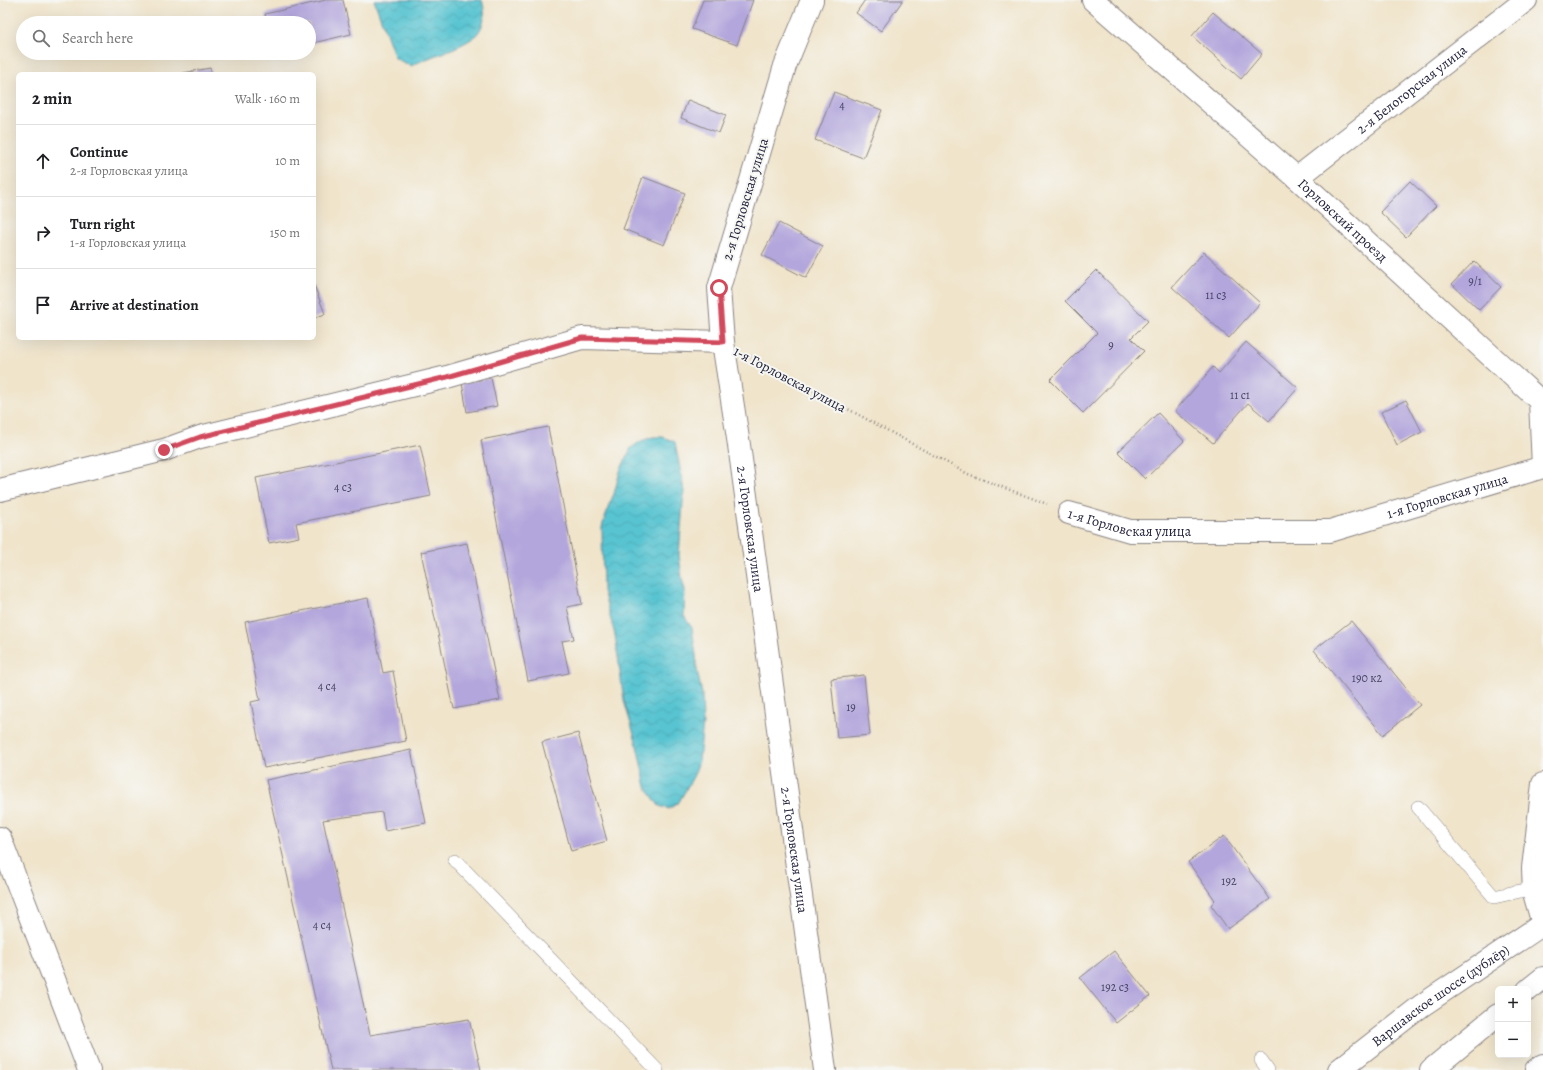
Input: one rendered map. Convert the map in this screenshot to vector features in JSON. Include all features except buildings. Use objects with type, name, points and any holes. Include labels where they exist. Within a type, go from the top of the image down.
[{"type":"street","name":"2-я Горловская улица","points":[[812,0],[785,66],[719,288],[723,342],[739,445],[825,1070]]},
{"type":"street","name":"Горловский проезд","points":[[1093,0],[1297,178],[1541,400],[1543,467]]},
{"type":"street","name":"2-я Белогорская улица","points":[[1297,178],[1526,0]]},
{"type":"street","name":"1-я Горловская улица","points":[[0,490],[164,450],[200,437],[447,377],[582,338],[723,342]]},
{"type":"street","name":"1-я Горловская улица","points":[[1069,513],[1130,531],[1330,531],[1543,467]]},
{"type":"street","points":[[1543,784],[1533,868],[1533,888],[1543,924]]},
{"type":"street","points":[[0,838],[90,1070]]},
{"type":"street","name":"Варшавское шоссе (дублёр)","points":[[1339,1070],[1420,1006],[1543,924]]},
{"type":"street","points":[[1531,988],[1543,978]]},
{"type":"street","points":[[1431,1070],[1495,1017]]},
{"type":"street","points":[[1536,1070],[1543,1065]]},
{"type":"lane","points":[[1418,807],[1494,897],[1533,888]]},
{"type":"lane","points":[[455,860],[656,1070]]},
{"type":"path","name":"1-я Горловская улица","points":[[723,342],[968,474],[1069,513]]},
{"type":"water","points":[[374,0],[482,0],[484,19],[479,31],[471,39],[455,48],[411,66],[395,58]]},
{"type":"water","points":[[653,437],[663,437],[675,442],[684,490],[679,555],[685,590],[684,616],[692,628],[697,670],[702,694],[703,723],[699,761],[694,775],[679,802],[669,809],[659,806],[646,787],[636,741],[624,701],[615,635],[603,591],[602,527],[614,494],[620,471],[631,448],[641,441]]},
{"type":"route","points":[[164,450],[200,437],[447,377],[582,338],[723,342],[719,288]]}]
